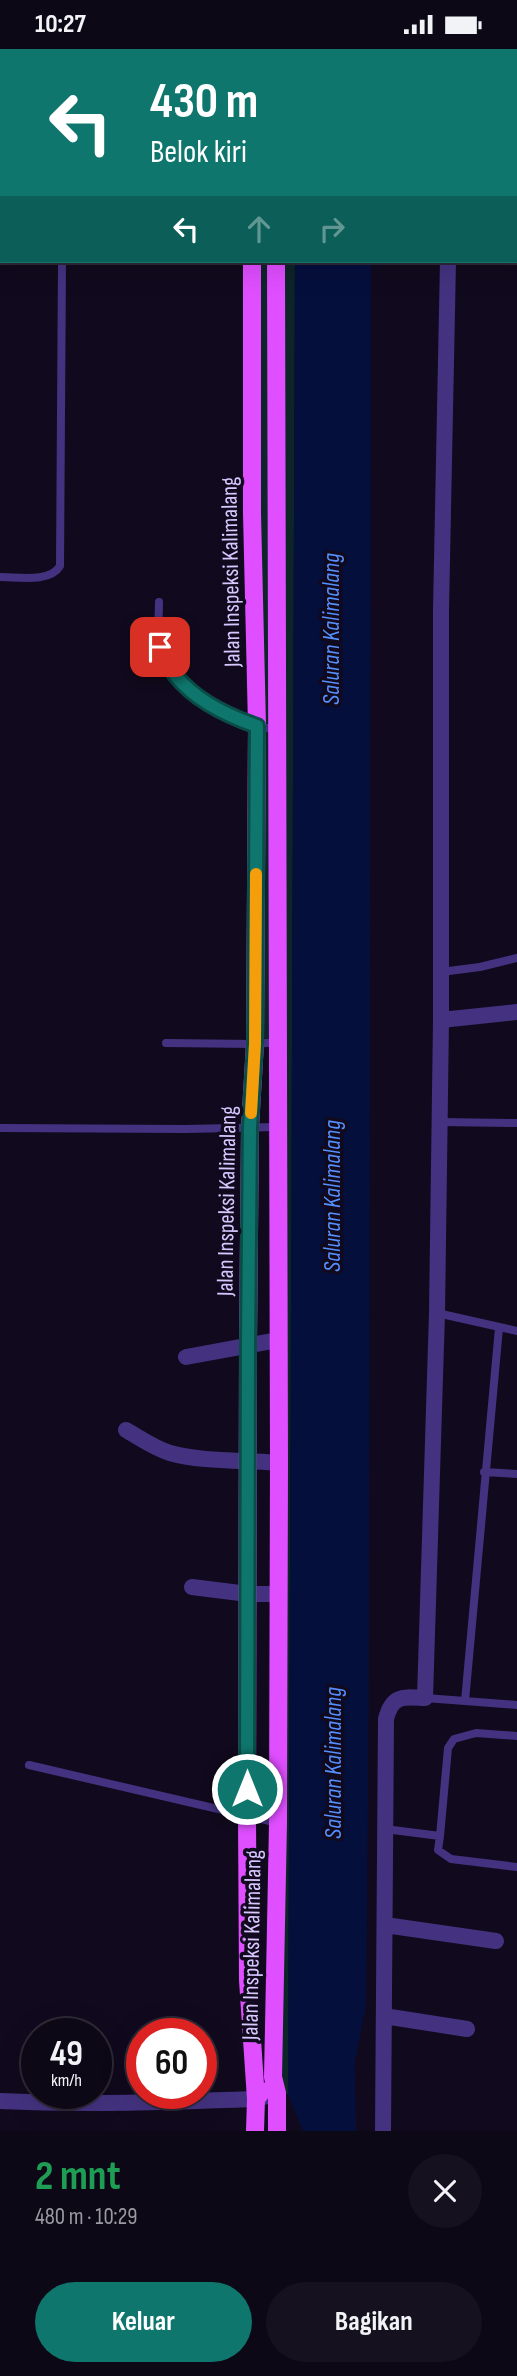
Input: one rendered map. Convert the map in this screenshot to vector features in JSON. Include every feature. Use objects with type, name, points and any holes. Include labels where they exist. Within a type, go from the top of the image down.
[{"type":"main road","name":"Jalan Inspeksi Kalimalang","points":[[252,263],[252,513],[257,726],[255,1044],[250,1127],[248,1344],[247,1817],[248,1980],[255,2116]]},
{"type":"main road","name":"Jalan Inspeksi Kalimalang","points":[[276,263],[279,1462],[278,1823],[274,1980],[277,2131]]},
{"type":"main road","points":[[252,377],[276,376]]},
{"type":"main road","points":[[252,513],[278,513]]},
{"type":"main road","points":[[248,1980],[274,1980]]},
{"type":"main road","points":[[255,2116],[276,2093]]},
{"type":"street","points":[[383,2131],[386,1719],[395,1700],[404,1697],[425,1698],[437,1313],[441,1020],[441,610],[448,263]]},
{"type":"street","points":[[441,1020],[517,1012]]},
{"type":"street","points":[[186,1357],[278,1340]]},
{"type":"street","points":[[127,1430],[169,1452],[186,1456],[279,1462]]},
{"type":"street","points":[[192,1587],[248,1594],[278,1594]]},
{"type":"street","points":[[385,1925],[496,1941]]},
{"type":"street","points":[[384,2016],[467,2029]]},
{"type":"street","points":[[0,2101],[255,2116]]},
{"type":"lane","points":[[0,577],[47,576],[56,573],[60,566],[62,263]]},
{"type":"lane","points":[[159,602],[160,647],[187,688],[226,716],[278,730]]},
{"type":"lane","points":[[440,972],[480,967],[517,958]]},
{"type":"lane","points":[[166,1043],[278,1042]]},
{"type":"lane","points":[[440,1122],[517,1123]]},
{"type":"lane","points":[[0,1128],[279,1127]]},
{"type":"lane","points":[[437,1313],[517,1331]]},
{"type":"lane","points":[[465,1701],[499,1328]]},
{"type":"lane","points":[[484,1472],[517,1474]]},
{"type":"lane","points":[[425,1698],[517,1705]]},
{"type":"lane","points":[[517,1736],[476,1734],[454,1739],[447,1748],[438,1850],[451,1859],[517,1867]]},
{"type":"lane","points":[[29,1765],[278,1823]]},
{"type":"lane","points":[[385,1829],[440,1836]]},
{"type":"green space","points":[[252,263],[295,263],[288,2094],[277,2093],[278,1042],[255,1044]]},
{"type":"water","name":"Saluran Kalimalang","points":[[295,263],[371,263],[369,1684],[366,2006],[355,2062],[356,2131],[303,2131],[288,2094]]},
{"type":"slow traffic","points":[[251,1113],[255,1044],[256,874]]},
{"type":"route","points":[[160,647],[187,688],[226,716],[257,726],[255,1044],[250,1127],[247,1789]]}]
